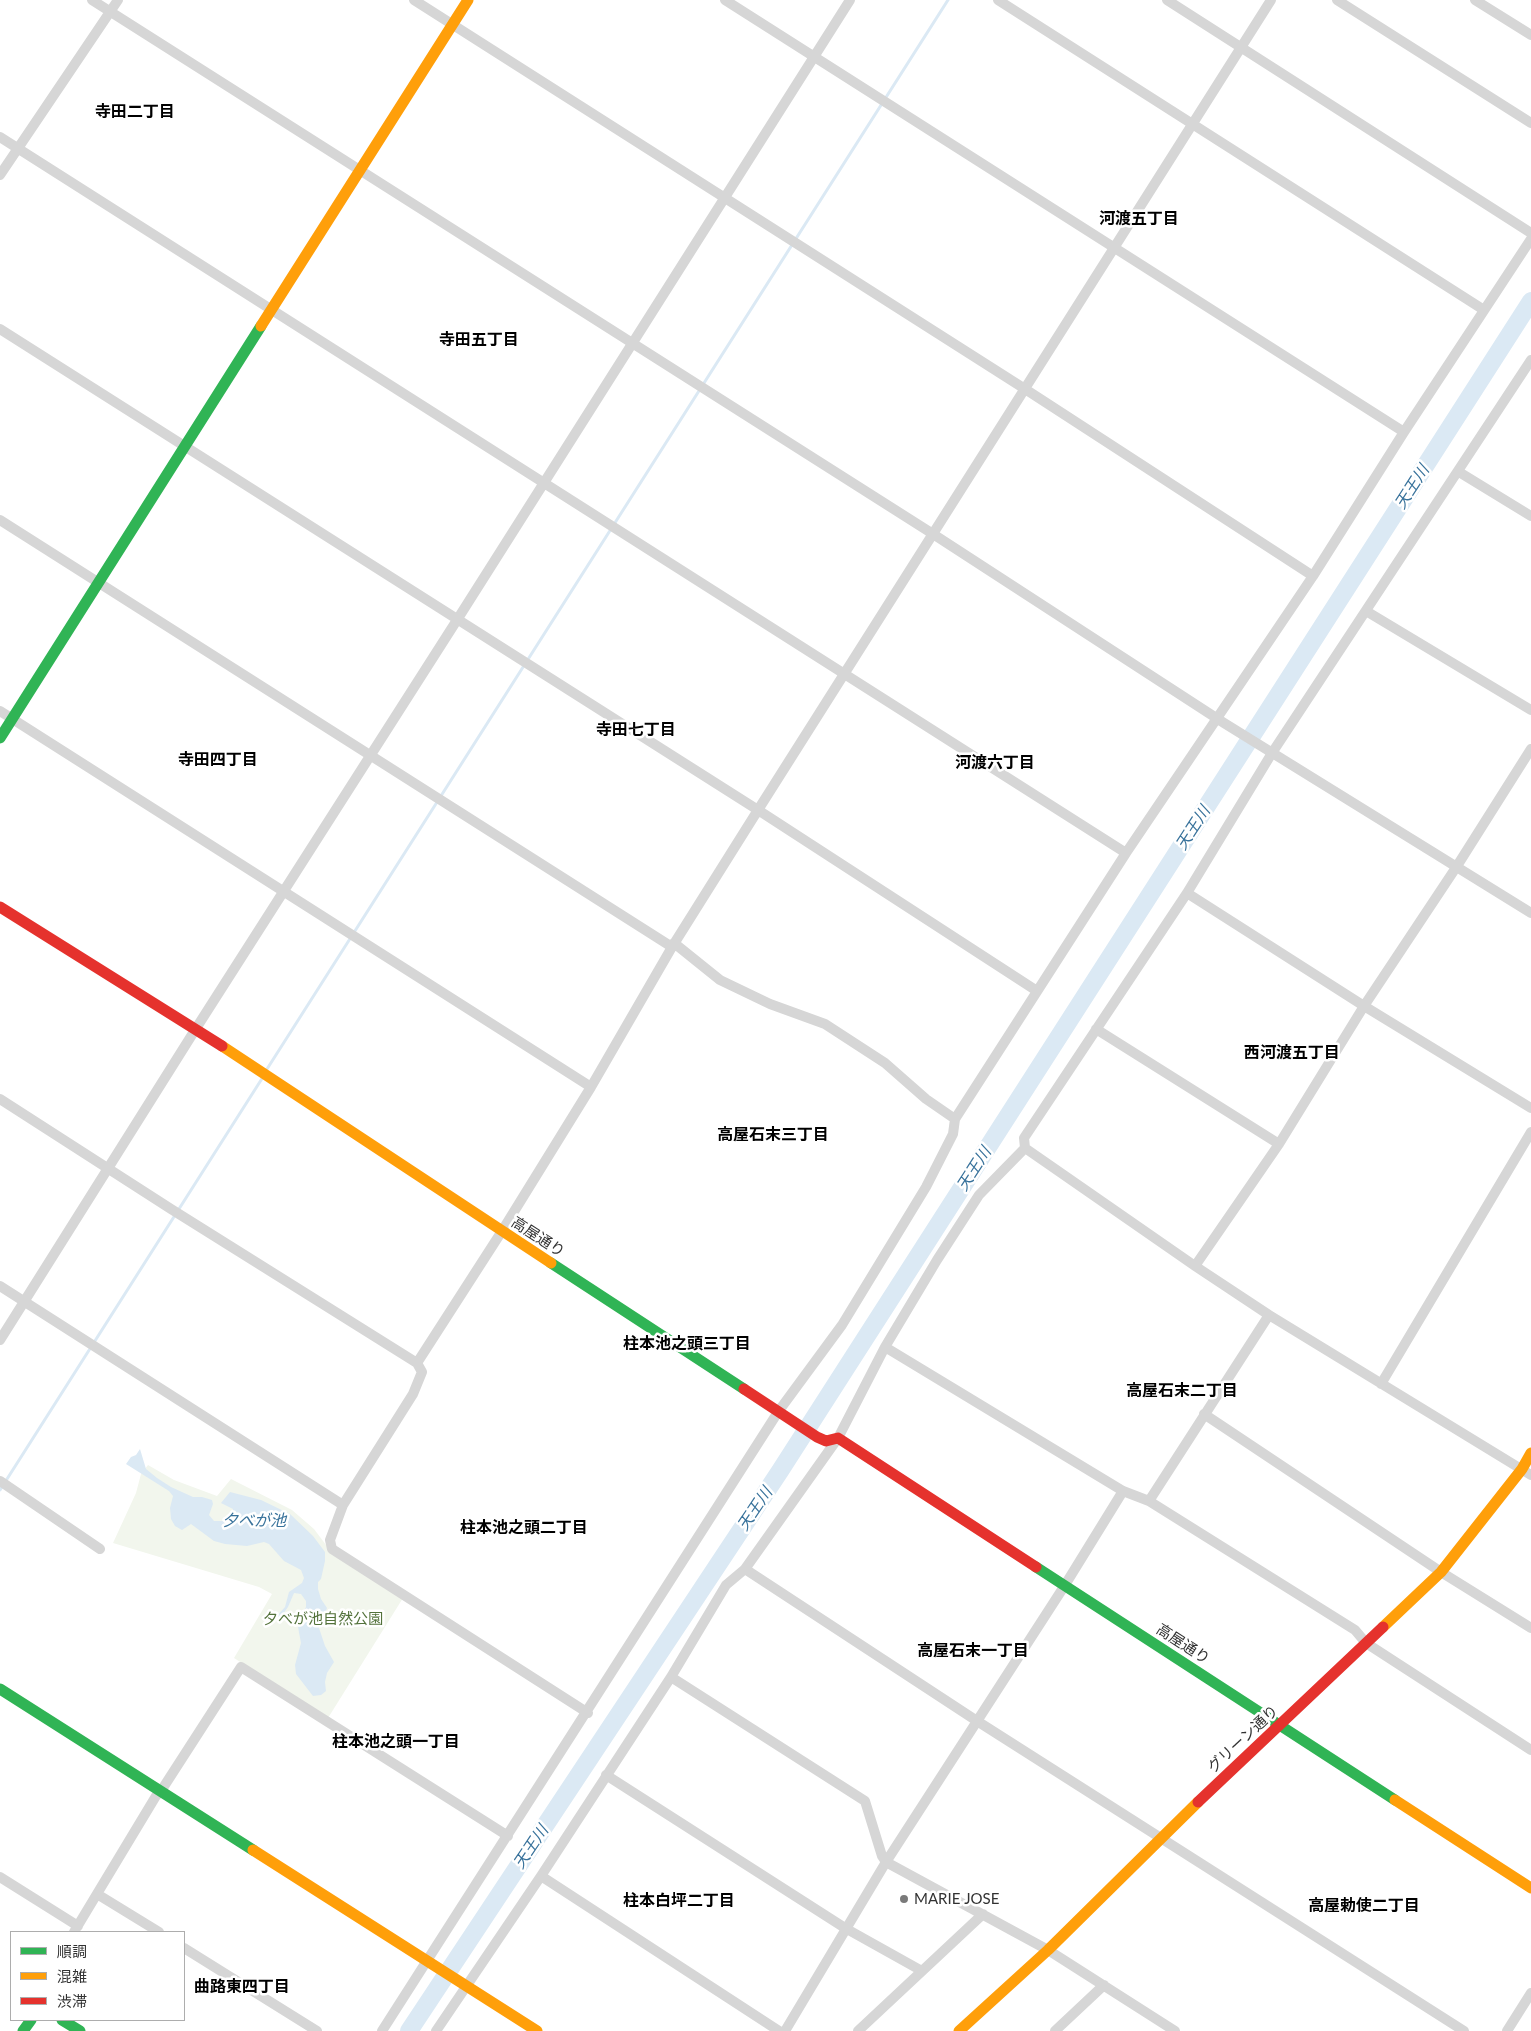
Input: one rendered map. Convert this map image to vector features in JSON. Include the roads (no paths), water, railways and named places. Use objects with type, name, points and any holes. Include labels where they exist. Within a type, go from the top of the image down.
[{"type":"street","points":[[92,0],[933,534],[1220,721],[1531,913]]},
{"type":"street","points":[[0,175],[118,0]]},
{"type":"street","points":[[414,0],[1025,389],[1313,576]]},
{"type":"street","points":[[0,738],[468,0]]},
{"type":"street","points":[[725,0],[1404,432]]},
{"type":"street","points":[[0,1340],[850,0]]},
{"type":"street","points":[[998,0],[1484,310]]},
{"type":"street","points":[[1167,0],[1531,233]]},
{"type":"street","points":[[417,1363],[502,1232],[591,1087],[673,945],[1272,0]]},
{"type":"street","points":[[1336,0],[1531,123]]},
{"type":"street","points":[[1475,0],[1531,35]]},
{"type":"street","points":[[0,137],[272,308],[1126,853]]},
{"type":"street","points":[[382,2031],[430,1962],[778,1412],[842,1325],[926,1188],[953,1134],[955,1119],[1037,991],[1126,853],[1220,721],[1404,432],[1531,239]]},
{"type":"street","points":[[0,329],[758,810],[1037,991]]},
{"type":"street","points":[[1526,1472],[1269,1315],[1195,1266],[1025,1148],[1024,1138],[1187,893],[1269,751],[1366,611],[1531,360]]},
{"type":"street","points":[[1459,472],[1531,516]]},
{"type":"street","points":[[0,520],[450,807],[673,945],[720,980],[770,1004],[825,1024],[885,1063],[926,1099],[955,1119]]},
{"type":"street","points":[[1366,611],[1531,710]]},
{"type":"street","points":[[0,711],[591,1087]]},
{"type":"street","points":[[1195,1266],[1279,1144],[1364,1006],[1457,866],[1531,749]]},
{"type":"street","points":[[1187,893],[1364,1006],[1531,1108]]},
{"type":"street","name":"高屋通り","points":[[0,907],[273,1078],[502,1232],[817,1437],[826,1442],[838,1438],[1531,1888]]},
{"type":"street","points":[[1096,1029],[1279,1144]]},
{"type":"street","points":[[0,1099],[417,1363],[422,1372],[413,1394],[343,1505],[330,1540],[331,1553],[588,1712]]},
{"type":"street","points":[[1381,1384],[1531,1132]]},
{"type":"street","points":[[436,2031],[463,1984],[541,1876],[671,1676],[726,1585],[746,1569],[838,1438],[885,1347],[937,1260],[979,1195],[1025,1148]]},
{"type":"street","points":[[0,1286],[343,1505]]},
{"type":"street","points":[[1150,1501],[1269,1315]]},
{"type":"street","points":[[885,1347],[1123,1491],[1150,1501],[1354,1630],[1366,1643],[1531,1750]]},
{"type":"street","points":[[1204,1414],[1441,1572],[1531,1628]]},
{"type":"street","name":"グリーン通り","points":[[959,2031],[1048,1950],[1160,1838],[1441,1572],[1526,1472],[1531,1453]]},
{"type":"street","points":[[0,1482],[100,1549]]},
{"type":"street","points":[[785,2031],[886,1862],[1065,1585],[1123,1491]]},
{"type":"street","points":[[746,1569],[977,1721],[1464,2031]]},
{"type":"street","points":[[0,1877],[76,1929],[156,1796],[162,1791],[241,1667],[508,1836]]},
{"type":"street","points":[[671,1676],[865,1801],[882,1856],[886,1862],[1048,1950],[1175,2031]]},
{"type":"street","points":[[0,1689],[537,2031]]},
{"type":"street","points":[[606,1775],[845,1928],[922,1971]]},
{"type":"street","points":[[541,1876],[779,2031]]},
{"type":"street","points":[[97,1894],[156,1931]]},
{"type":"street","points":[[858,2031],[983,1914]]},
{"type":"street","points":[[185,1949],[316,2031]]},
{"type":"street","points":[[1055,2031],[1104,1985]]},
{"type":"street","points":[[1506,2031],[1531,1993]]},
{"type":"street","points":[[64,2021],[80,2031]]},
{"type":"water","name":"夕べが池","points":[[140,1449],[146,1469],[157,1478],[193,1497],[212,1500],[213,1504],[209,1515],[214,1521],[226,1521],[233,1515],[233,1509],[221,1503],[230,1492],[261,1500],[290,1514],[313,1536],[325,1552],[325,1561],[321,1579],[318,1582],[318,1589],[321,1599],[327,1608],[319,1628],[325,1646],[334,1662],[327,1673],[326,1691],[321,1695],[313,1696],[296,1674],[295,1665],[301,1643],[298,1627],[301,1620],[297,1616],[298,1613],[303,1613],[306,1601],[301,1594],[294,1593],[288,1607],[280,1618],[277,1616],[285,1607],[289,1592],[302,1583],[304,1578],[301,1570],[284,1561],[269,1544],[264,1542],[247,1546],[225,1544],[214,1541],[191,1524],[182,1530],[175,1526],[171,1519],[170,1508],[173,1496],[169,1491],[126,1464]]},
{"type":"waterway","points":[[267,1069],[948,0]]},
{"type":"waterway","name":"天王川","points":[[409,2031],[780,1471],[1531,301]]},
{"type":"waterway","points":[[0,1490],[263,1077]]},
{"type":"place","name":"MARIE JOSE","points":[[904,1899]]},
{"type":"district","name":"寺田二丁目","points":[[135,112]]},
{"type":"district","name":"河渡五丁目","points":[[1139,219]]},
{"type":"district","name":"寺田五丁目","points":[[479,340]]},
{"type":"district","name":"寺田七丁目","points":[[636,730]]},
{"type":"district","name":"寺田四丁目","points":[[218,760]]},
{"type":"district","name":"河渡六丁目","points":[[995,763]]},
{"type":"district","name":"西河渡五丁目","points":[[1292,1053]]},
{"type":"district","name":"高屋石末三丁目","points":[[773,1135]]},
{"type":"district","name":"柱本池之頭三丁目","points":[[687,1344]]},
{"type":"district","name":"高屋石末二丁目","points":[[1182,1391]]},
{"type":"district","name":"柱本池之頭二丁目","points":[[524,1528]]},
{"type":"district","name":"高屋石末一丁目","points":[[973,1651]]},
{"type":"district","name":"柱本池之頭一丁目","points":[[396,1742]]},
{"type":"district","name":"柱本白坪二丁目","points":[[679,1901]]},
{"type":"district","name":"高屋勅使二丁目","points":[[1364,1906]]},
{"type":"district","name":"曲路東四丁目","points":[[242,1987]]},
{"type":"park label","name":"夕べが池自然公園","points":[[323,1619]]}]
